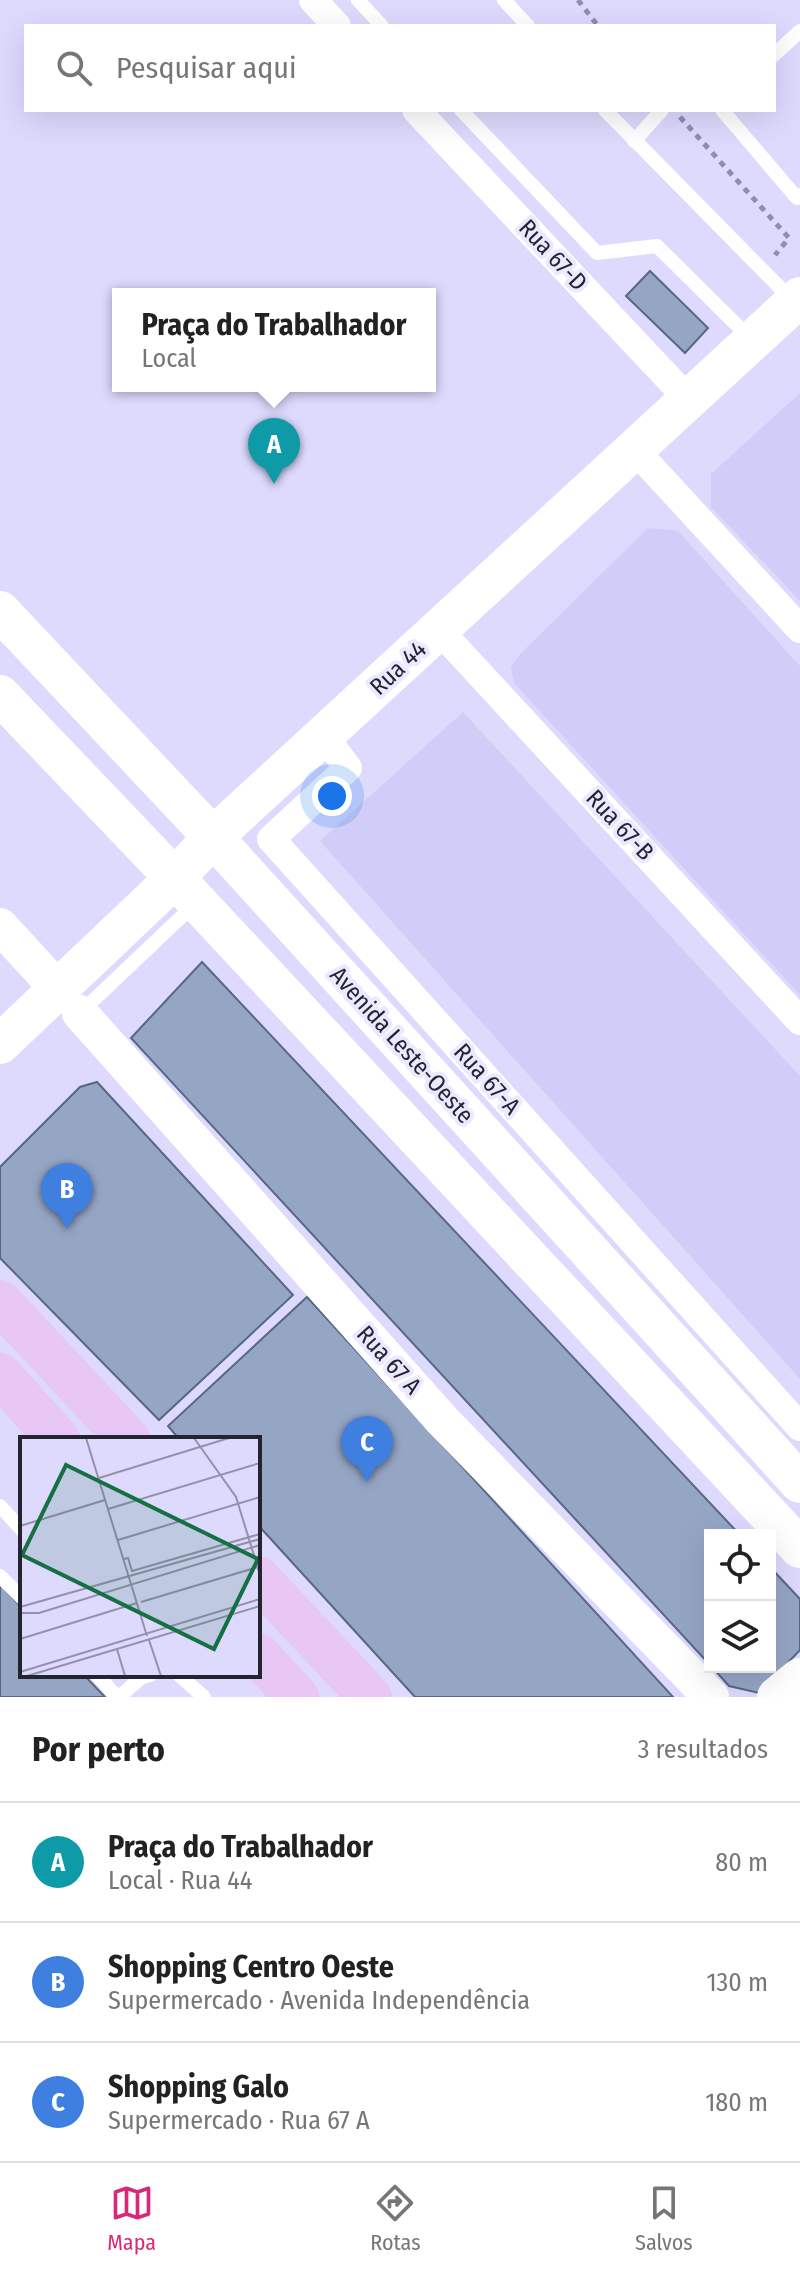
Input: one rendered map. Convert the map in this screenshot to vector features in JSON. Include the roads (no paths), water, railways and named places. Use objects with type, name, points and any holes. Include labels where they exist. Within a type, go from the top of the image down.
[{"type":"main road","name":"Rua 44","points":[[0,1044],[69,1000],[186,890],[213,837],[797,300]]},
{"type":"main road","name":"Avenida Leste-Oeste","points":[[0,611],[213,837],[800,1483]]},
{"type":"main road","points":[[0,695],[800,1548]]},
{"type":"main road","points":[[0,1302],[126,1437]]},
{"type":"main road","points":[[0,1375],[56,1437]]},
{"type":"main road","points":[[260,1580],[370,1697]]},
{"type":"main road","points":[[260,1657],[297,1697]]},
{"type":"main road","points":[[777,1697],[800,1678]]},
{"type":"street","points":[[313,0],[335,24]]},
{"type":"street","name":"Rua 67-D","points":[[418,112],[689,400]]},
{"type":"street","points":[[635,450],[800,629]]},
{"type":"street","name":"Rua 67-B","points":[[439,630],[800,1021]]},
{"type":"street","name":"Rua 67-A","points":[[324,736],[348,768],[271,839],[800,1427]]},
{"type":"street","name":"Rua 67 A","points":[[0,926],[442,1420],[711,1697]]},
{"type":"lane","points":[[358,0],[380,24]]},
{"type":"lane","points":[[504,0],[526,24]]},
{"type":"lane","points":[[776,53],[800,31]]},
{"type":"lane","points":[[463,112],[597,253],[657,246],[753,340]]},
{"type":"lane","points":[[607,112],[797,300]]},
{"type":"lane","points":[[634,141],[660,112]]},
{"type":"lane","points":[[724,112],[797,198],[800,195]]},
{"type":"lane","points":[[0,1506],[20,1528]]},
{"type":"lane","points":[[0,1576],[20,1596]]},
{"type":"lane","points":[[99,1677],[118,1697],[142,1677]]},
{"type":"lane","points":[[181,1677],[204,1697]]},
{"type":"place","name":"Praça do Trabalhador","points":[[274,484]]},
{"type":"place","name":"Shopping Centro Oeste","points":[[67,1229]]},
{"type":"place","name":"Shopping Galo","points":[[367,1482]]}]
